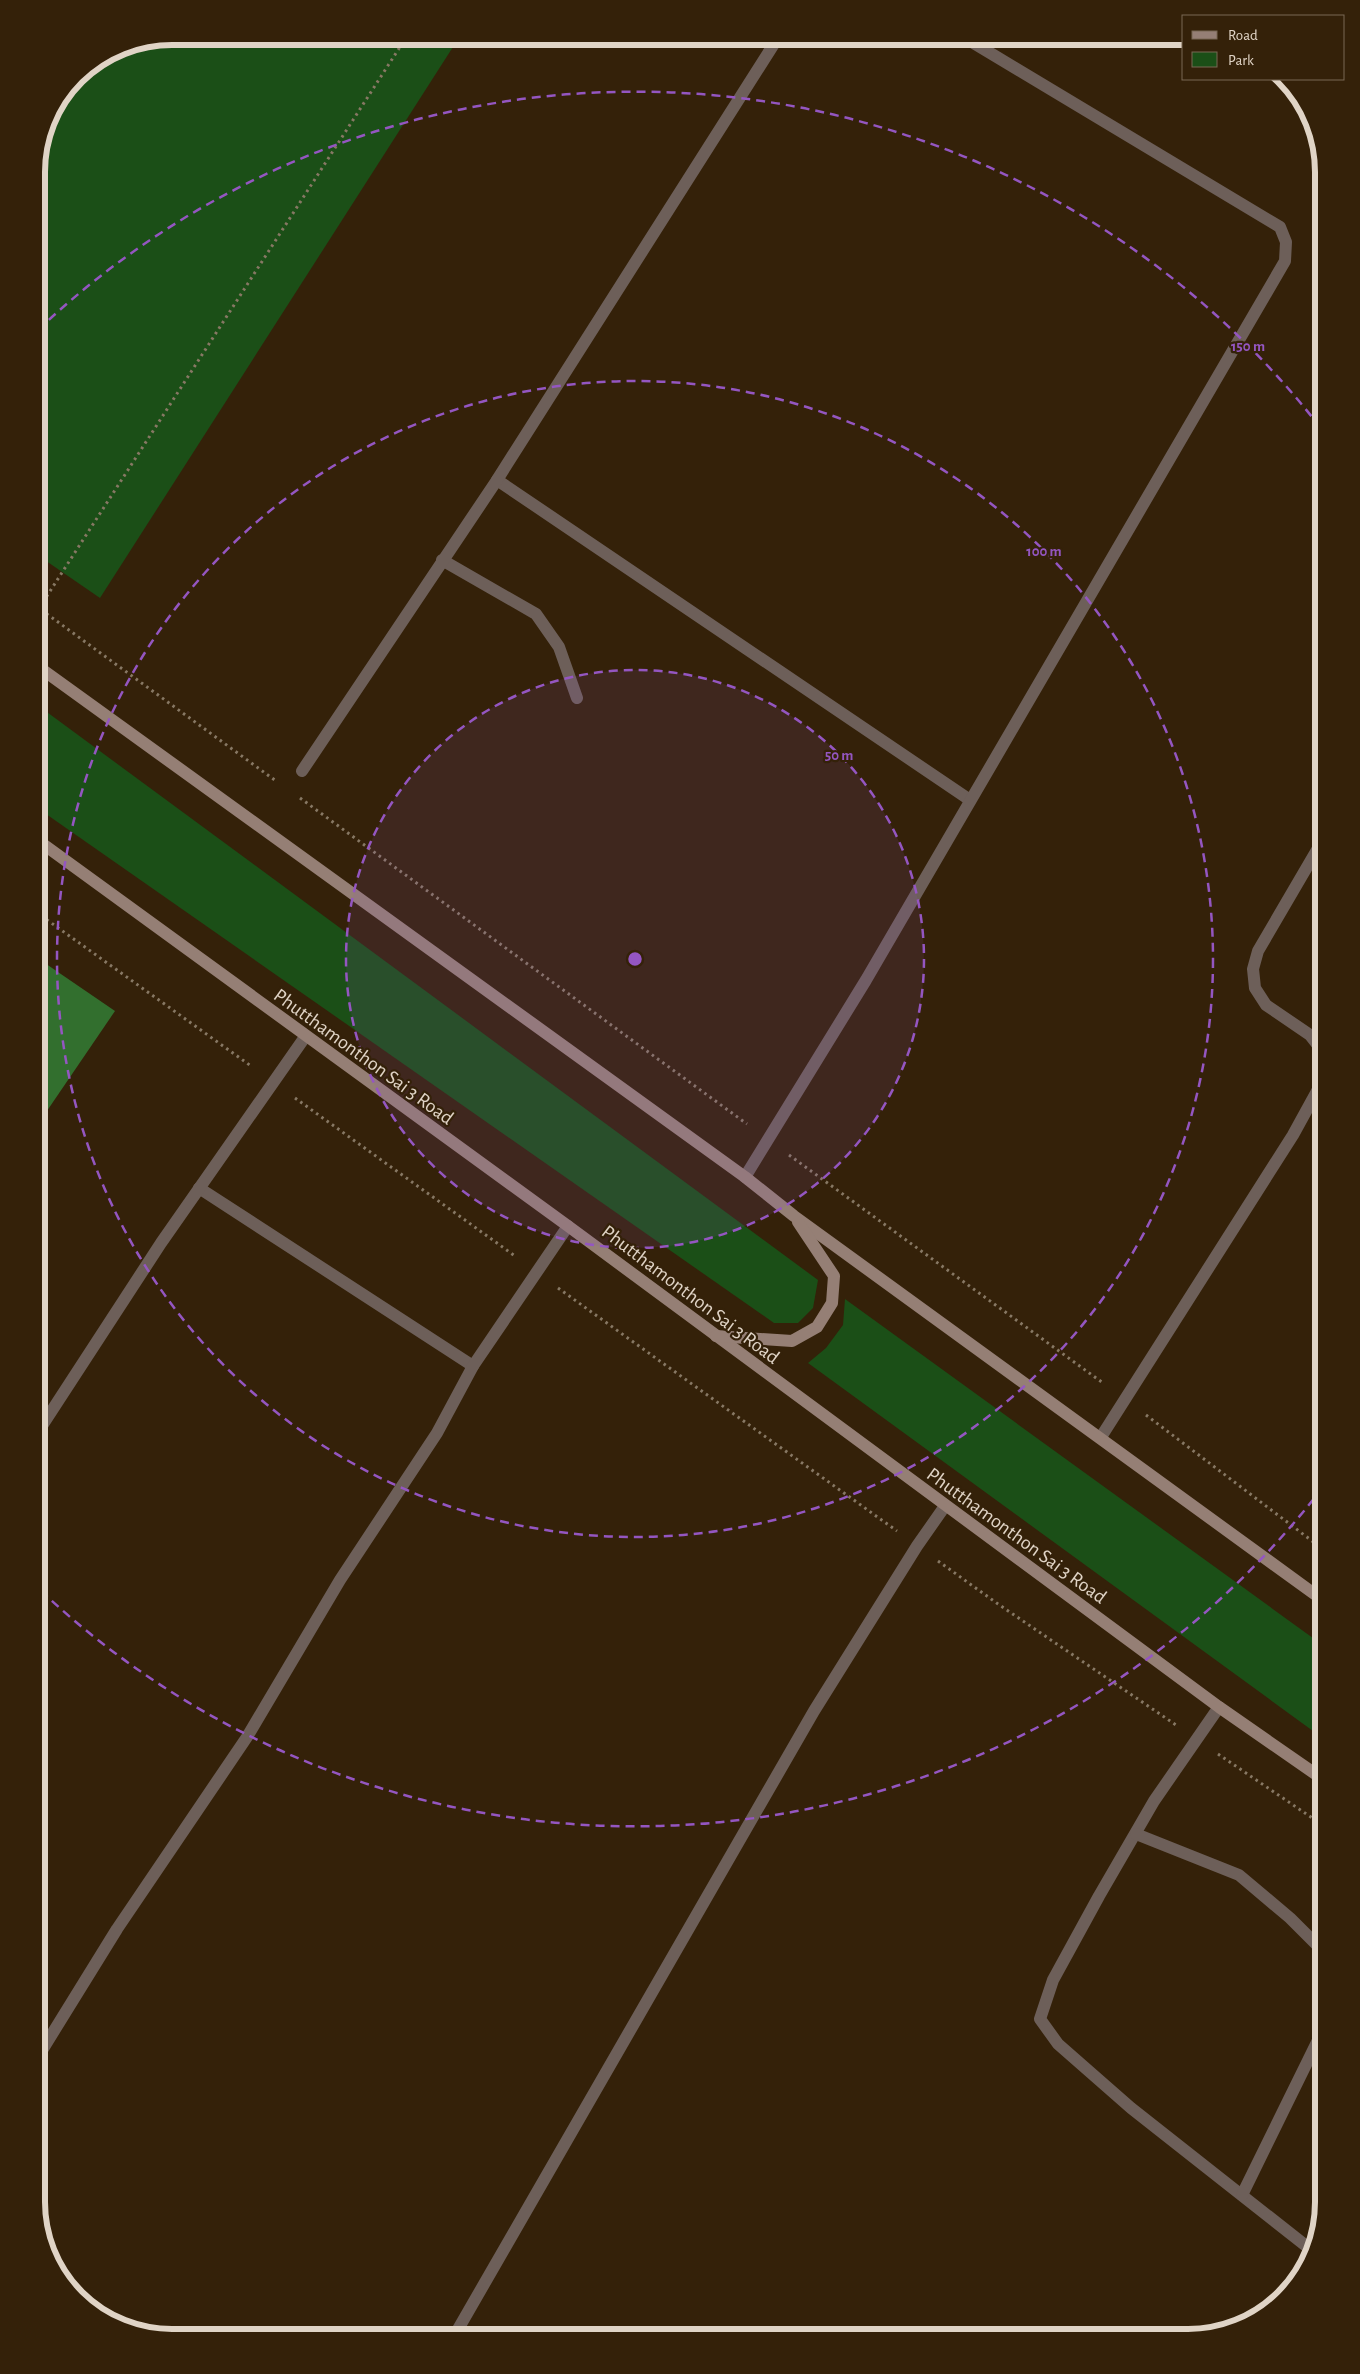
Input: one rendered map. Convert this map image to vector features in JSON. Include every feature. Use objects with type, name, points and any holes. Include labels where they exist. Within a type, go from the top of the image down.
[{"type":"main road","points":[[45,671],[745,1177],[794,1216],[1101,1437],[1315,1594]]},
{"type":"main road","name":"Phutthamonthon Sai 3 Road","points":[[45,846],[568,1226],[1219,1707],[1315,1774]]},
{"type":"main road","points":[[716,1336],[792,1341],[818,1327],[832,1303],[834,1276],[794,1216]]},
{"type":"street","points":[[302,771],[497,480],[773,45]]},
{"type":"street","points":[[745,1177],[866,980],[1278,276],[1285,261],[1286,242],[1280,227],[977,45]]},
{"type":"street","points":[[497,480],[970,800]]},
{"type":"street","points":[[442,560],[536,614],[559,647],[577,698]]},
{"type":"street","points":[[1315,853],[1258,951],[1253,969],[1255,988],[1266,1005],[1310,1035],[1315,1042]]},
{"type":"street","points":[[45,1421],[161,1243],[305,1036]]},
{"type":"street","points":[[1101,1437],[1293,1135],[1315,1095]]},
{"type":"street","points":[[199,1188],[474,1366]]},
{"type":"street","points":[[45,2045],[117,1929],[247,1737],[340,1580],[437,1433],[474,1366],[568,1226]]},
{"type":"street","points":[[458,2329],[814,1711],[917,1546],[945,1506]]},
{"type":"street","points":[[1219,1707],[1154,1801],[1053,1980],[1040,2019],[1058,2044],[1131,2108],[1307,2246]]},
{"type":"street","points":[[1136,1834],[1239,1875],[1290,1918],[1315,1943]]},
{"type":"street","points":[[1242,2195],[1315,2046]]},
{"type":"path","points":[[45,597],[401,45]]},
{"type":"path","points":[[45,613],[279,784]]},
{"type":"path","points":[[295,795],[1125,1400],[1315,1543]]},
{"type":"path","points":[[45,918],[998,1604],[1315,1820]]},
{"type":"green space","points":[[164,45],[454,45],[100,598],[45,560],[45,164],[49,139],[66,101],[82,82],[101,66],[123,55],[147,47]]},
{"type":"green space","points":[[45,711],[818,1280],[813,1308],[798,1323],[774,1323],[45,813]]},
{"type":"green space","points":[[45,963],[115,1011],[45,1114]]},
{"type":"green space","points":[[845,1299],[1315,1639],[1315,1732],[808,1363],[826,1348],[843,1325]]}]
